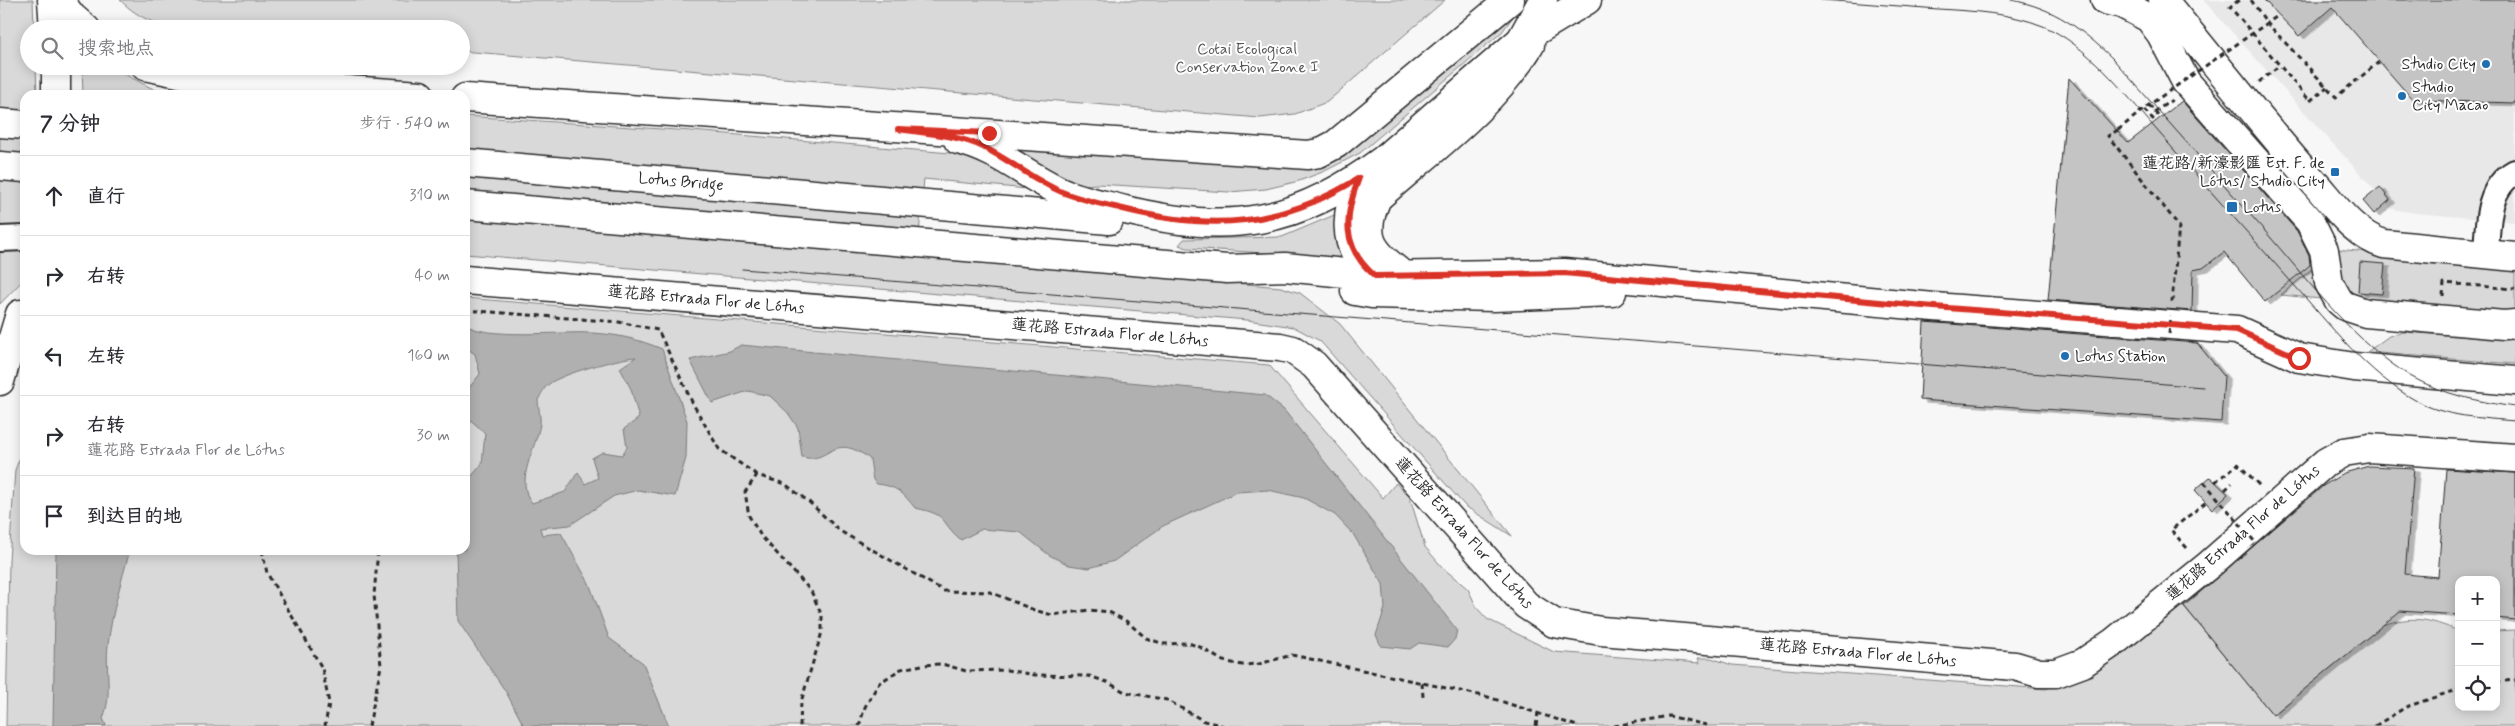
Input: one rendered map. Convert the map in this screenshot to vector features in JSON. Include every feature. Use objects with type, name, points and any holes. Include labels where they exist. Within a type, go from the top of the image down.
[{"type":"main road","points":[[52,0],[53,20]]},
{"type":"main road","points":[[59,0],[78,20]]},
{"type":"main road","points":[[470,98],[898,129],[989,133],[1287,156],[1319,153],[1343,138],[1510,0]]},
{"type":"main road","points":[[1404,275],[1383,260],[1370,241],[1368,221],[1377,198],[1492,97],[1518,64],[1543,0]]},
{"type":"main road","points":[[898,129],[981,146],[1025,173],[1083,200],[1173,220],[1224,223],[1274,216],[1315,203],[1359,178],[1383,160],[1531,34],[1587,0]]},
{"type":"main road","points":[[2105,0],[2122,4],[2149,18],[2186,82],[2310,222],[2324,250],[2329,283],[2345,306],[2366,313],[2504,325],[2515,324]]},
{"type":"main road","points":[[2162,0],[2257,117],[2362,234],[2384,244],[2515,257]]},
{"type":"main road","points":[[56,75],[56,90]]},
{"type":"main road","points":[[191,75],[217,80],[352,90]]},
{"type":"main road","points":[[0,123],[20,125]]},
{"type":"main road","name":"Lotus Bridge","points":[[470,163],[1142,223],[1173,220]]},
{"type":"main road","points":[[0,166],[20,168]]},
{"type":"main road","points":[[1359,178],[1348,213],[1348,228],[1358,258],[1375,276]]},
{"type":"main road","points":[[470,205],[1227,269],[1372,294],[1512,296],[1685,285]]},
{"type":"main road","points":[[1227,269],[1285,267],[1375,276],[1564,273],[1685,285],[2237,330],[2299,358],[2336,365],[2515,381]]},
{"type":"main road","name":"蓮花路 Estrada Flor de Lótus","points":[[470,280],[1280,347],[1293,350],[1314,365],[1526,605],[1554,623],[1601,631],[2015,666],[2039,673],[2056,673],[2075,668],[2114,642],[2210,564],[2316,470],[2336,456],[2352,450],[2369,448],[2515,458]]},
{"type":"main road","points":[[0,381],[15,317]]},
{"type":"lane","points":[[2486,254],[2488,216],[2496,190],[2513,174]]},
{"type":"lane","points":[[0,239],[20,238]]},
{"type":"path","points":[[2239,0],[2230,7],[2310,101],[2327,87]]},
{"type":"path","points":[[2251,0],[2267,23],[2336,97],[2379,62]]},
{"type":"path","points":[[2169,334],[2179,226],[2108,136],[2149,105],[2279,15]]},
{"type":"path","points":[[2149,105],[2160,118]]},
{"type":"path","points":[[2154,112],[2162,107]]},
{"type":"path","points":[[2144,110],[2155,122]]},
{"type":"path","points":[[470,310],[619,322],[658,330],[693,404],[719,448],[757,475],[785,484],[809,502],[840,531],[944,591],[990,592],[1052,616],[1090,610],[1109,612],[1126,621],[1146,638],[1164,644],[1188,643],[1200,647],[1223,661],[1242,665],[1259,664],[1292,655],[1488,696],[1577,726]]},
{"type":"path","points":[[2215,482],[2238,464],[2260,487]]},
{"type":"path","points":[[757,475],[745,492],[749,516],[761,536],[811,591],[822,616],[822,632],[802,702],[800,726]]},
{"type":"path","points":[[2204,482],[2255,542]]},
{"type":"path","points":[[2225,490],[2232,483]]},
{"type":"path","points":[[2186,548],[2171,530],[2206,502]]},
{"type":"path","points":[[263,555],[267,573],[322,668],[329,703],[325,726]]},
{"type":"path","points":[[369,726],[381,666],[374,595],[378,555]]},
{"type":"path","points":[[859,726],[864,707],[879,683],[901,669],[942,664],[966,671],[1007,670],[1035,676],[1089,676],[1107,682],[1125,692],[1167,700],[1204,721],[1224,726]]},
{"type":"path","points":[[2500,682],[2515,680]]},
{"type":"path","points":[[1422,683],[1423,697]]},
{"type":"path","points":[[2375,726],[2406,707],[2455,690]]},
{"type":"path","points":[[1536,726],[1538,713]]},
{"type":"path","points":[[1614,726],[1670,716],[1710,726]]},
{"type":"shaded area","name":"Studio City Macao","points":[[2203,0],[2515,0],[2515,222],[2392,209]]},
{"type":"shaded area","points":[[470,327],[488,332],[525,334],[591,333],[618,336],[644,342],[662,349],[687,421],[686,458],[675,496],[638,490],[614,496],[570,525],[540,528],[542,535],[561,533],[589,583],[609,638],[643,663],[669,726],[524,726],[506,692],[458,621],[456,555],[470,555],[470,478],[482,464],[485,433],[470,420],[470,387],[480,374],[475,354],[470,350]],"holes":[[[636,357],[620,368],[631,389],[639,418],[624,429],[627,447],[622,455],[603,452],[592,458],[598,478],[585,484],[578,472],[565,492],[532,503],[525,485],[526,475],[540,424],[538,400],[547,385],[577,371],[604,363]]]},
{"type":"shaded area","points":[[741,345],[1265,395],[1284,410],[1457,630],[1455,639],[1448,647],[1419,643],[1410,649],[1381,646],[1376,635],[1385,608],[1383,584],[1353,534],[1335,515],[1304,498],[1268,490],[1237,492],[1163,526],[1114,561],[1089,568],[1069,565],[1049,555],[1020,532],[982,529],[961,540],[939,516],[915,508],[903,494],[890,486],[877,484],[873,480],[870,459],[857,451],[839,448],[819,457],[802,457],[798,428],[788,413],[770,396],[748,391],[712,403],[690,360],[730,351]]},
{"type":"shaded area","points":[[56,555],[129,555],[114,609],[108,645],[108,700],[103,718],[106,726],[53,726]]},
{"type":"green space","points":[[0,0],[33,0],[34,20],[20,20],[20,75],[36,75],[37,90],[20,90],[20,283],[0,304]]},
{"type":"green space","name":"Cotai Ecological Conservation Zone I","points":[[120,0],[1445,0],[1327,102],[1295,114],[1260,118],[470,52],[470,20],[150,20],[135,13]]},
{"type":"green space","points":[[1520,7],[1502,32],[1360,153],[1325,171],[1299,181],[1266,189],[1229,192],[1097,184],[1027,189],[924,179],[917,256],[1281,287],[1300,293],[1340,324],[1512,536],[1465,506],[1320,341],[1294,327],[1247,320],[470,254],[470,116],[692,131],[962,154],[1021,147],[1322,166],[1342,158]]},
{"type":"green space","points":[[82,75],[126,75],[155,90],[83,90]]},
{"type":"green space","points":[[1339,213],[1343,256],[1341,258],[1187,248],[1179,245],[1184,239],[1282,237]]},
{"type":"green space","points":[[2335,249],[2515,265],[2515,314],[2491,316],[2281,295]]},
{"type":"green space","points":[[470,298],[1269,365],[1383,498],[1396,483],[1410,498],[1425,547],[1443,568],[1468,589],[1477,608],[1487,619],[1554,652],[1700,663],[1698,658],[1711,658],[1732,665],[2046,689],[2090,672],[2182,604],[2273,715],[2382,625],[2412,619],[2429,621],[2455,630],[2455,711],[2500,711],[2500,631],[2515,630],[2515,726],[6,726],[9,561],[15,470],[20,458],[20,555],[470,555]]},
{"type":"green space","points":[[2403,332],[2515,340],[2515,364],[2367,352],[2389,336]]},
{"type":"building","points":[[2264,0],[2515,0],[2515,103],[2413,100],[2332,7],[2299,36]]},
{"type":"building","points":[[2069,78],[2128,143],[2182,101],[2297,231],[2309,255],[2310,265],[2265,302],[2224,252],[2203,268],[2193,270],[2192,311],[2048,300]]},
{"type":"building","points":[[2380,187],[2390,200],[2374,214],[2363,201]]},
{"type":"building","points":[[2360,262],[2385,264],[2382,294],[2358,292]]},
{"type":"building","name":"Lotus Station","points":[[1924,322],[2197,343],[2224,376],[2221,422],[1920,400]]},
{"type":"building","points":[[2369,466],[2414,468],[2405,574],[2438,577],[2446,469],[2515,473],[2515,620],[2500,618],[2500,576],[2455,576],[2455,615],[2400,611],[2273,715],[2184,606],[2323,486],[2344,473]]},
{"type":"building","points":[[2210,477],[2228,494],[2212,509],[2195,490]]},
{"type":"tram line","points":[[1822,0],[1991,13],[2031,22],[2059,34],[2089,56],[2103,70],[2335,332],[2381,377],[2415,400],[2438,410],[2477,418],[2515,421]]},
{"type":"tram line","points":[[2011,0],[2041,8],[2067,21],[2090,38],[2113,59],[2336,313],[2371,347],[2410,376],[2435,388],[2474,400],[2515,407]]},
{"type":"tram line","points":[[742,269],[2203,387]]},
{"type":"place","name":"Studio City","points":[[2486,64]]},
{"type":"place","name":"Studio City Macao","points":[[2402,96]]},
{"type":"place","name":"蓮花路/新濠影匯 Est. F. de Lótus/ Studio City","points":[[2335,172]]},
{"type":"place","name":"Lotus","points":[[2232,207]]},
{"type":"place","name":"Lotus Station","points":[[2065,356]]},
{"type":"route","points":[[989,133],[898,129],[981,146],[1043,184],[1083,200],[1173,220],[1224,223],[1258,220],[1315,203],[1359,178],[1351,198],[1348,228],[1351,244],[1358,258],[1364,267],[1375,276],[1564,273],[1934,307],[2237,330],[2299,358]]}]
